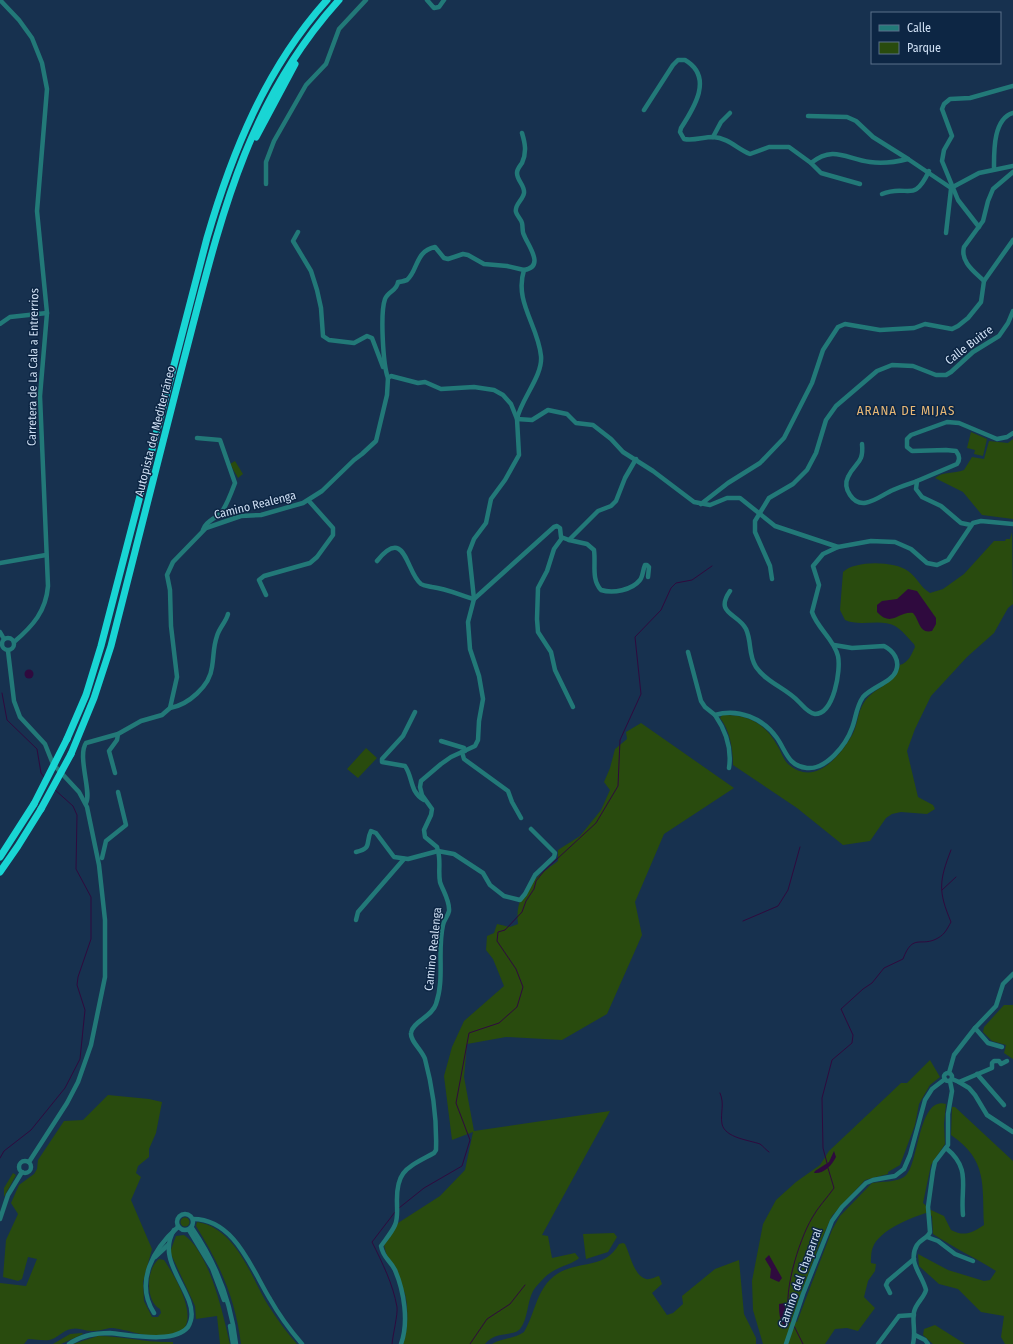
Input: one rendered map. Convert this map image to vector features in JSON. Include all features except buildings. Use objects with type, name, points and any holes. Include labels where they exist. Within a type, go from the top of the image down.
[{"type":"highway","name":"Autopista del Mediterráneo","points":[[0,857],[34,804],[67,739],[86,695],[101,646],[191,295],[210,226],[228,173],[241,139],[264,90],[286,54],[327,0]]},
{"type":"highway","name":"Autopista del Mediterráneo","points":[[0,872],[41,809],[71,754],[94,698],[111,646],[217,236],[241,160],[272,94],[310,35],[339,0]]},
{"type":"highway","points":[[217,236],[251,147],[274,102],[310,41],[343,0]]},
{"type":"street","name":"Carretera de La Cala a Entrerrios","points":[[0,0],[19,20],[32,38],[38,50],[46,76],[46,103],[37,211],[47,312],[40,396],[48,586],[44,607],[34,624],[14,642]]},
{"type":"street","points":[[266,184],[266,162],[277,136],[306,85],[326,64],[340,29],[366,0]]},
{"type":"street","points":[[426,0],[434,8],[439,7],[444,0]]},
{"type":"street","points":[[644,110],[673,65],[678,60],[685,60],[697,73],[700,88],[697,102],[681,128],[682,136],[689,140],[713,137],[734,143],[750,154],[763,148],[789,147],[811,163],[821,173],[860,184]]},
{"type":"street","points":[[980,227],[958,200],[951,188],[942,161],[944,150],[952,136],[951,128],[944,117],[944,104],[950,99],[970,98],[1013,86]]},
{"type":"street","points":[[713,137],[721,122],[730,112]]},
{"type":"street","points":[[994,168],[994,150],[1000,127],[1007,116],[1013,113]]},
{"type":"street","points":[[808,116],[847,117],[856,121],[873,137],[929,171],[951,188]]},
{"type":"street","points":[[385,372],[383,330],[385,299],[395,289],[398,282],[406,281],[409,278],[418,259],[430,248],[437,249],[444,258],[448,259],[464,254],[489,266],[508,266],[524,270],[531,267],[534,262],[532,247],[523,234],[522,222],[516,214],[516,209],[524,195],[524,188],[517,176],[517,171],[525,156],[526,147],[522,133]]},
{"type":"street","points":[[811,163],[819,156],[833,153],[873,162],[893,163],[908,159]]},
{"type":"street","points":[[951,188],[979,173],[994,168],[1013,166]]},
{"type":"street","points":[[882,194],[897,190],[914,191],[922,185],[929,171]]},
{"type":"street","points":[[984,281],[965,261],[963,252],[964,247],[980,227],[993,189],[1013,172]]},
{"type":"street","points":[[946,234],[951,188]]},
{"type":"street","points":[[298,232],[293,241],[311,271],[317,290],[321,308],[323,336],[329,340],[354,343],[367,336],[372,338],[388,378],[391,376],[418,383],[425,382],[448,390],[474,387],[494,390],[503,394],[511,404],[517,419]]},
{"type":"street","points":[[701,504],[728,483],[760,463],[784,438],[812,383],[823,350],[838,327],[845,324],[880,330],[914,328],[925,324],[952,329],[968,318],[979,305],[983,297],[984,281],[1013,240]]},
{"type":"street","points":[[438,851],[437,847],[425,837],[424,830],[431,816],[432,809],[426,801],[420,787],[421,781],[441,764],[475,746],[478,740],[479,715],[484,699],[479,676],[470,648],[468,622],[474,599],[469,552],[471,545],[486,523],[488,505],[491,499],[505,480],[519,455],[517,419],[519,410],[540,367],[541,357],[538,343],[521,295],[520,283],[524,270]]},
{"type":"street","name":"Calle Buitre","points":[[772,579],[770,566],[754,528],[755,521],[769,498],[793,484],[807,470],[816,454],[824,424],[829,414],[840,402],[870,377],[885,368],[899,365],[913,366],[936,375],[946,375],[955,369],[973,352],[999,336],[1008,323],[1013,311]]},
{"type":"street","points":[[0,324],[10,317],[47,312]]},
{"type":"street","name":"Camino Realenga","points":[[170,708],[177,677],[170,619],[168,572],[173,562],[203,530],[241,516],[261,515],[309,501],[376,441],[387,395],[388,378]]},
{"type":"street","points":[[517,419],[532,420],[548,410],[567,414],[576,423],[593,425],[611,439],[623,452],[636,459],[694,502],[710,505],[727,498],[735,497],[743,500],[759,514],[783,530],[838,547]]},
{"type":"street","points":[[862,444],[861,457],[858,464],[849,475],[846,484],[848,492],[855,500],[859,503],[869,503],[893,490],[917,482],[957,464],[959,457],[956,451],[953,450],[912,451],[906,444],[907,439],[911,435],[947,422],[959,423],[997,439],[1007,437],[1013,433]]},
{"type":"street","points":[[197,438],[220,440],[235,483],[223,510],[208,522],[203,530]]},
{"type":"street","points":[[569,540],[598,511],[611,506],[616,501],[625,478],[636,459]]},
{"type":"street","points":[[917,482],[916,489],[919,496],[941,506],[961,523],[970,525],[982,521],[1013,524]]},
{"type":"street","points":[[266,596],[259,580],[264,576],[310,563],[317,557],[333,535],[332,528],[309,501]]},
{"type":"street","points":[[730,591],[724,600],[725,609],[744,627],[748,635],[750,656],[756,668],[767,678],[792,695],[811,713],[818,714],[825,711],[832,697],[839,670],[838,657],[834,645],[812,612],[813,603],[818,593],[819,585],[813,566],[823,554],[838,547],[871,541],[894,542],[910,549],[927,563],[937,565],[948,560],[970,525]]},
{"type":"street","points":[[474,599],[554,527],[557,526],[560,528],[562,538],[554,549],[547,571],[538,588],[537,619],[538,632],[551,652],[555,670],[573,707]]},
{"type":"street","points":[[562,538],[587,544],[594,550],[595,578],[601,590],[615,592],[634,584],[640,579],[645,565],[649,567],[648,577]]},
{"type":"street","points":[[377,561],[385,552],[392,548],[399,549],[404,554],[417,581],[422,585],[444,589],[474,599]]},
{"type":"street","points":[[0,563],[46,555]]},
{"type":"street","points":[[86,803],[88,796],[85,782],[84,746],[88,742],[118,734],[141,721],[162,715],[170,708],[184,704],[193,698],[210,675],[213,648],[217,633],[228,614]]},
{"type":"street","points":[[0,632],[4,639]]},
{"type":"street","points":[[4,639],[9,638],[14,642],[13,648],[8,651]]},
{"type":"street","points":[[4,639],[1,646],[8,651]]},
{"type":"street","points":[[715,715],[738,713],[756,719],[775,735],[786,757],[794,764],[809,768],[823,765],[832,758],[850,732],[857,709],[864,697],[876,686],[892,677],[897,667],[894,655],[884,646],[852,648],[834,645]]},
{"type":"street","points":[[8,651],[14,701],[20,717],[45,744],[53,764],[79,792],[86,803],[98,857],[104,902],[105,977],[91,1045],[78,1082],[67,1103],[29,1162]]},
{"type":"street","points":[[688,652],[701,700],[705,707],[715,715],[722,724],[727,738],[730,753],[729,768]]},
{"type":"street","points":[[415,712],[403,736],[382,759],[382,762],[405,766],[415,792],[419,797],[426,801]]},
{"type":"street","points":[[115,773],[109,751],[117,740],[118,734]]},
{"type":"street","points":[[442,741],[464,748],[464,759],[508,791],[521,818]]},
{"type":"street","points":[[102,858],[106,841],[126,824],[118,792]]},
{"type":"street","points":[[356,852],[366,848],[370,833],[373,831],[389,853],[394,857],[404,859],[438,851],[454,854],[482,873],[490,884],[504,896],[520,900],[525,894],[535,875],[554,857],[555,853],[531,829]]},
{"type":"street","name":"Camino Realenga","points":[[401,1344],[405,1326],[401,1290],[394,1269],[383,1254],[381,1246],[395,1225],[398,1216],[397,1190],[400,1176],[411,1166],[434,1153],[436,1150],[436,1120],[426,1066],[420,1048],[412,1039],[411,1034],[415,1025],[433,1011],[440,986],[443,924],[449,912],[444,891],[440,882],[438,851]]},
{"type":"street","points":[[356,920],[358,912],[404,859]]},
{"type":"street","name":"Camino del Chaparral","points":[[786,1344],[802,1294],[832,1221],[842,1207],[866,1183],[873,1180],[895,1176],[904,1169],[910,1155],[925,1100],[932,1089],[945,1079],[946,1074],[949,1073],[954,1055],[975,1028],[996,1006],[1003,984],[1013,974]]},
{"type":"street","points":[[975,1028],[988,1043],[1002,1048]]},
{"type":"street","points":[[959,1082],[992,1068],[994,1061],[999,1061],[1001,1064],[1007,1061]]},
{"type":"street","points":[[913,1344],[915,1335],[914,1315],[926,1290],[914,1259],[917,1246],[927,1237],[931,1229],[928,1206],[934,1166],[946,1148],[948,1114],[952,1091],[952,1076],[949,1073]]},
{"type":"street","points":[[977,1074],[1004,1105]]},
{"type":"street","points":[[945,1079],[959,1082],[969,1088],[987,1115],[1013,1132]]},
{"type":"street","points":[[946,1148],[958,1158],[962,1167],[963,1215]]},
{"type":"street","points":[[22,1172],[20,1169],[20,1164],[23,1161],[29,1162]]},
{"type":"street","points":[[22,1172],[26,1173],[30,1171],[32,1168],[29,1162]]},
{"type":"street","points":[[0,1219],[8,1195],[22,1172]]},
{"type":"street","points":[[152,1259],[168,1245],[176,1228],[178,1218],[182,1215],[187,1214],[193,1219],[201,1219],[216,1225],[233,1239],[246,1256],[270,1300],[302,1344]]},
{"type":"street","points":[[193,1219],[190,1229],[212,1268],[221,1290],[228,1313],[233,1344]]},
{"type":"street","points":[[176,1228],[182,1230],[190,1229]]},
{"type":"street","points":[[154,1313],[149,1305],[145,1289],[146,1279],[152,1259],[160,1244],[176,1228]]},
{"type":"street","points":[[190,1229],[215,1267],[224,1289],[231,1312],[236,1344]]},
{"type":"street","points":[[927,1237],[938,1240],[955,1254],[973,1262]]},
{"type":"street","points":[[69,1344],[83,1337],[100,1334],[165,1340],[182,1334],[190,1323],[191,1310],[182,1285],[169,1259],[168,1245]]},
{"type":"street","points":[[156,1256],[163,1256],[169,1259]]},
{"type":"street","points":[[890,1293],[886,1285],[888,1281],[914,1259]]},
{"type":"street","points":[[878,1344],[899,1316],[914,1315]]},
{"type":"street","points":[[915,1335],[925,1340],[928,1344]]},
{"type":"green space","points":[[971,432],[987,439],[983,456],[974,454],[975,450],[967,448]]},
{"type":"green space","points":[[1013,439],[1013,519],[982,515],[963,492],[935,478],[945,473],[964,470],[972,457],[984,459],[989,441],[1008,443]]},
{"type":"green space","points":[[235,461],[243,474],[238,478],[230,464]]},
{"type":"green space","points":[[1012,532],[1013,604],[1008,608],[994,633],[967,657],[931,696],[915,729],[907,751],[918,797],[933,805],[935,809],[927,814],[901,812],[892,814],[886,818],[870,841],[843,845],[797,808],[733,765],[730,740],[726,728],[720,718],[722,715],[747,718],[761,726],[772,737],[786,762],[798,770],[807,772],[816,771],[824,767],[832,761],[846,745],[855,730],[860,710],[866,700],[871,694],[894,677],[898,672],[900,665],[906,662],[911,655],[915,647],[914,644],[895,626],[883,623],[857,623],[845,620],[840,610],[843,572],[856,565],[875,563],[894,565],[908,571],[930,593],[943,589],[964,574],[994,541],[1005,541],[1006,539],[1010,539]]},
{"type":"green space","points":[[641,723],[734,788],[664,834],[635,902],[642,935],[607,1014],[562,1040],[506,1037],[467,1044],[464,1077],[474,1131],[610,1111],[542,1235],[548,1236],[552,1258],[575,1253],[579,1258],[549,1274],[537,1285],[531,1295],[523,1325],[520,1329],[513,1333],[499,1335],[489,1340],[485,1344],[403,1344],[405,1339],[407,1318],[406,1296],[387,1257],[384,1245],[398,1223],[440,1196],[465,1170],[473,1132],[452,1140],[444,1076],[452,1047],[464,1021],[504,986],[493,959],[486,950],[487,936],[494,933],[497,924],[510,927],[518,924],[519,903],[528,887],[534,880],[558,861],[558,850],[580,836],[601,810],[610,790],[604,782],[610,768],[615,749],[627,739],[626,732]]},
{"type":"green space","points":[[366,748],[377,758],[358,778],[347,769]]},
{"type":"green space","points":[[1004,1005],[1013,1005],[1013,1059],[1004,1053],[1006,1045],[992,1041],[983,1032],[984,1027]]},
{"type":"green space","points":[[930,1060],[940,1077],[930,1085],[919,1104],[915,1125],[900,1165],[888,1172],[888,1174],[865,1180],[832,1216],[818,1248],[792,1319],[797,1322],[832,1230],[840,1216],[872,1183],[900,1179],[907,1174],[911,1167],[925,1119],[930,1110],[937,1104],[946,1104],[944,1124],[945,1144],[931,1165],[923,1203],[931,1210],[944,1216],[951,1230],[964,1234],[976,1230],[984,1225],[981,1174],[971,1154],[963,1144],[951,1135],[952,1107],[955,1107],[1013,1161],[1013,1344],[1005,1344],[1001,1337],[1004,1316],[981,1312],[958,1289],[939,1284],[919,1266],[918,1254],[948,1270],[984,1281],[990,1280],[996,1271],[933,1234],[932,1216],[926,1213],[904,1221],[889,1230],[882,1235],[873,1247],[871,1253],[871,1263],[876,1264],[875,1271],[868,1281],[864,1297],[875,1308],[858,1331],[847,1328],[835,1329],[825,1344],[763,1344],[753,1310],[752,1281],[763,1224],[776,1200],[796,1182],[820,1165],[829,1151],[901,1083],[907,1083]]},
{"type":"green space","points":[[108,1095],[149,1099],[162,1102],[156,1133],[149,1149],[149,1157],[138,1166],[136,1173],[141,1177],[131,1200],[152,1249],[143,1282],[144,1301],[152,1317],[158,1317],[161,1313],[160,1309],[155,1305],[152,1299],[149,1285],[152,1270],[155,1264],[159,1259],[164,1260],[183,1295],[187,1308],[187,1320],[183,1329],[174,1335],[157,1337],[115,1328],[92,1331],[74,1329],[68,1330],[49,1340],[28,1339],[24,1344],[0,1344],[0,1283],[26,1286],[37,1259],[28,1257],[22,1279],[18,1281],[3,1277],[6,1240],[18,1214],[11,1203],[19,1185],[34,1174],[37,1169],[38,1160],[64,1121],[83,1120]]},
{"type":"green space","points":[[13,1173],[16,1175],[4,1197],[4,1188]]},
{"type":"green space","points":[[185,1217],[190,1222],[185,1227],[180,1222]]},
{"type":"green space","points":[[197,1222],[211,1226],[222,1233],[232,1243],[248,1267],[268,1305],[297,1344],[241,1344],[235,1311],[225,1282],[212,1254],[196,1226]]},
{"type":"green space","points":[[614,1233],[617,1237],[608,1252],[586,1259],[583,1234]]},
{"type":"green space","points":[[184,1235],[201,1255],[208,1269],[224,1317],[230,1344],[220,1344],[217,1316],[196,1319],[195,1306],[170,1252],[176,1236]]},
{"type":"green space","points":[[619,1244],[625,1244],[638,1274],[646,1279],[659,1276],[662,1284],[652,1293],[667,1315],[673,1313],[683,1304],[682,1296],[715,1269],[739,1260],[744,1314],[756,1338],[756,1344],[492,1344],[524,1332],[540,1293],[550,1280],[557,1274],[574,1267],[591,1264],[606,1258]]},
{"type":"green space","points":[[935,1325],[965,1344],[933,1344],[923,1335],[924,1329]]},
{"type":"green space","points":[[70,1334],[83,1334],[61,1344],[53,1344]]},
{"type":"green space","points":[[98,1336],[173,1342],[173,1344],[73,1344]]},
{"type":"shaded area","points":[[908,589],[917,591],[936,618],[936,624],[932,631],[925,631],[922,629],[913,613],[903,614],[895,618],[887,619],[882,617],[877,612],[877,605],[882,601],[897,599]]},
{"type":"shaded area","points":[[29,669],[34,674],[29,679],[24,674]]},
{"type":"shaded area","points":[[834,1151],[836,1157],[830,1166],[821,1172],[814,1173],[829,1162]]},
{"type":"shaded area","points":[[769,1255],[782,1278],[779,1282],[770,1278],[771,1269],[765,1259]]},
{"type":"shaded area","points":[[785,1303],[787,1323],[785,1326],[780,1319],[779,1304]]},
{"type":"waterway","points":[[399,1208],[424,1188],[462,1166],[470,1140],[456,1103],[469,1033],[499,1023],[517,1007],[523,987],[516,969],[497,941],[498,932],[505,930],[522,912],[526,901],[534,889],[536,881],[544,871],[596,823],[618,786],[620,740],[641,694],[635,637],[661,610],[671,588],[676,583],[692,580],[712,566]]},
{"type":"waterway","points":[[2,693],[7,720],[37,749],[41,773],[45,778]]},
{"type":"waterway","points":[[0,1158],[4,1151],[31,1130],[65,1088],[80,1059],[85,1010],[77,985],[78,977],[91,939],[91,897],[76,869],[77,815],[73,806],[54,789]]},
{"type":"waterway","points":[[743,921],[778,906],[788,890],[800,847]]},
{"type":"waterway","points":[[827,1163],[823,1148],[822,1098],[832,1060],[852,1043],[853,1035],[841,1009],[872,983],[884,968],[903,959],[910,946],[914,943],[932,941],[946,931],[951,922],[942,894],[942,878],[951,850]]},
{"type":"waterway","points":[[942,890],[956,877]]},
{"type":"waterway","points":[[720,1093],[722,1101],[722,1124],[724,1129],[732,1135],[760,1144],[769,1152]]},
{"type":"waterway","points":[[791,1322],[788,1312],[788,1299],[792,1270],[802,1240],[812,1218],[834,1188],[828,1168]]},
{"type":"waterway","points":[[392,1344],[397,1307],[390,1282],[372,1242],[395,1212]]},
{"type":"waterway","points":[[470,1344],[487,1319],[510,1304],[525,1285]]},
{"type":"waterway","points":[[794,1326],[803,1344]]},
{"type":"district","name":"ARANA DE MIJAS","points":[[906,410]]}]
